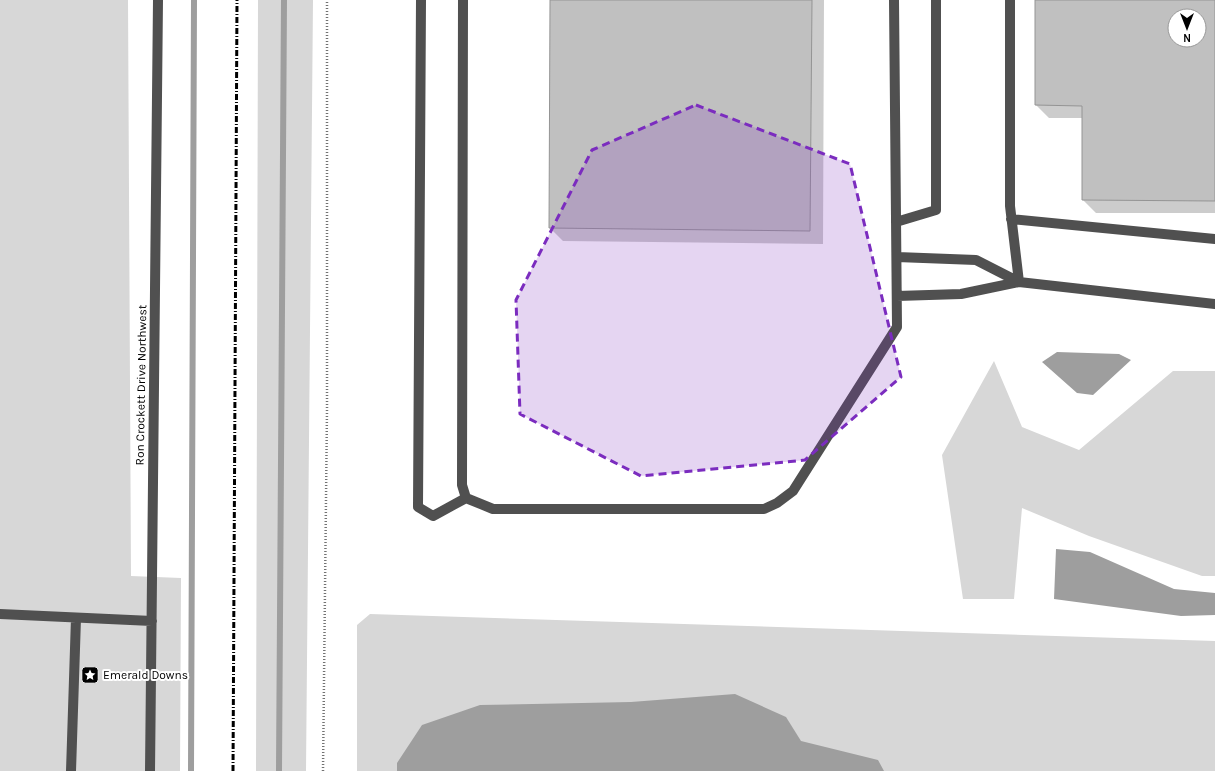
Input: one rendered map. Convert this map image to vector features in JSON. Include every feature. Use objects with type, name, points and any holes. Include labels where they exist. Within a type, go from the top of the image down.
[{"type":"street","name":"Ron Crockett Drive Northwest","points":[[150,771],[158,0]]},
{"type":"street","points":[[420,0],[418,507],[433,516],[466,498]]},
{"type":"street","points":[[463,0],[462,485],[466,498],[493,510],[764,509],[777,503],[794,490],[897,327],[894,0]]},
{"type":"street","points":[[896,222],[936,210],[936,0]]},
{"type":"street","points":[[1010,0],[1010,206],[1019,282]]},
{"type":"street","points":[[1011,219],[1215,239]]},
{"type":"street","points":[[897,257],[976,260],[1019,282]]},
{"type":"street","points":[[897,296],[961,294],[1019,282],[1215,304]]},
{"type":"street","points":[[0,614],[152,621]]},
{"type":"street","points":[[71,771],[76,618]]},
{"type":"path","points":[[323,771],[327,417],[327,0]]},
{"type":"highlighted area","points":[[696,105],[850,164],[901,377],[805,460],[641,476],[520,414],[516,300],[592,150]]},
{"type":"shaded area","points":[[0,0],[128,0],[131,576],[181,578],[180,771],[0,771]]},
{"type":"shaded area","points":[[258,0],[313,0],[306,771],[256,771]]},
{"type":"shaded area","points":[[1057,352],[1119,354],[1131,360],[1093,395],[1077,393],[1042,362]]},
{"type":"shaded area","points":[[994,361],[1022,427],[1079,450],[1173,371],[1215,371],[1215,576],[1202,576],[1089,536],[1022,508],[1014,599],[963,599],[942,455]]},
{"type":"shaded area","points":[[1056,549],[1090,552],[1174,589],[1215,593],[1215,615],[1181,616],[1054,599]]},
{"type":"shaded area","points":[[370,614],[1215,641],[1215,771],[357,771],[357,625]]},
{"type":"shaded area","points":[[735,694],[786,717],[801,741],[878,760],[884,771],[397,771],[397,763],[422,725],[480,705],[631,702]]},
{"type":"building","points":[[550,0],[812,0],[810,231],[549,228]]},
{"type":"building","points":[[1035,0],[1215,0],[1215,201],[1082,200],[1082,106],[1035,105]]},
{"type":"waterway","points":[[191,771],[194,0]]},
{"type":"waterway","points":[[279,771],[284,0]]},
{"type":"railway","points":[[233,771],[237,0]]},
{"type":"place","name":"Emerald Downs","points":[[90,675]]}]
